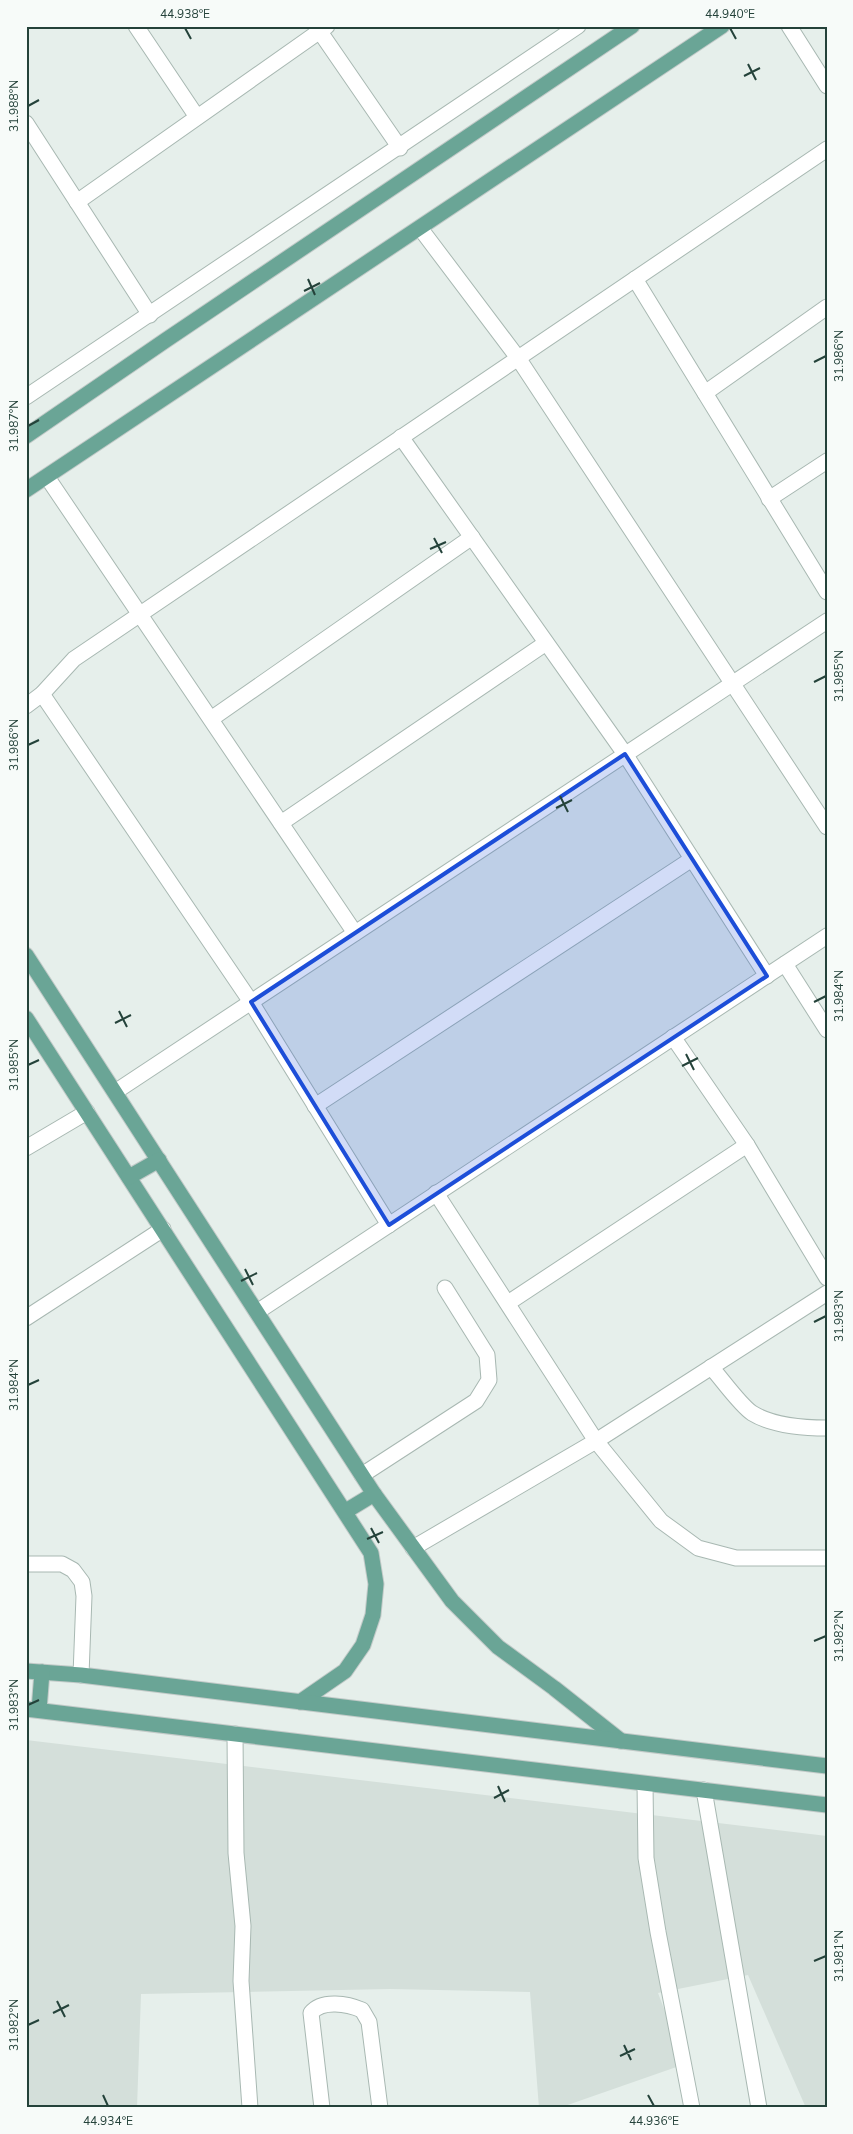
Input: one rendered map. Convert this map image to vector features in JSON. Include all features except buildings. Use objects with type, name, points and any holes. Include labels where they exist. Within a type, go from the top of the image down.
[{"type":"main road","points":[[26,436],[632,26]]},
{"type":"main road","points":[[26,490],[722,26]]},
{"type":"main road","points":[[26,955],[374,1494],[452,1601],[498,1647],[554,1688],[621,1742]]},
{"type":"main road","points":[[26,1018],[371,1553],[376,1584],[373,1615],[363,1645],[345,1671],[300,1702]]},
{"type":"main road","points":[[129,1177],[158,1160]]},
{"type":"main road","points":[[346,1512],[374,1494]]},
{"type":"main road","points":[[26,1671],[81,1675],[827,1766]]},
{"type":"main road","points":[[42,1672],[33,1709],[827,1805]]},
{"type":"street","points":[[136,26],[197,117]]},
{"type":"street","points":[[26,397],[400,148],[578,26]]},
{"type":"street","points":[[789,26],[827,86]]},
{"type":"street","points":[[78,202],[321,28],[400,148]]},
{"type":"street","points":[[26,123],[150,315]]},
{"type":"street","points":[[26,706],[42,694],[74,659],[827,149]]},
{"type":"street","points":[[420,228],[518,358],[827,828]]},
{"type":"street","points":[[634,279],[827,592]]},
{"type":"street","points":[[705,393],[827,306]]},
{"type":"street","points":[[402,437],[625,754],[767,976]]},
{"type":"street","points":[[769,499],[827,461]]},
{"type":"street","points":[[47,477],[356,933]]},
{"type":"street","points":[[211,719],[472,537]]},
{"type":"street","points":[[115,1092],[827,621]]},
{"type":"street","points":[[281,822],[546,643]]},
{"type":"street","points":[[42,694],[251,1002],[389,1225]]},
{"type":"street","points":[[315,1106],[692,859]]},
{"type":"street","points":[[257,1312],[827,936]]},
{"type":"street","points":[[785,964],[827,1030]]},
{"type":"street","points":[[673,1037],[747,1144],[827,1278]]},
{"type":"street","points":[[26,1148],[87,1112]]},
{"type":"street","points":[[508,1303],[747,1144]]},
{"type":"street","points":[[436,1193],[596,1441],[661,1521],[698,1548],[736,1558],[827,1558]]},
{"type":"street","points":[[26,1318],[163,1229]]},
{"type":"street","points":[[362,1475],[476,1401],[489,1380],[488,1355],[445,1288]]},
{"type":"street","points":[[413,1548],[596,1441],[827,1293]]},
{"type":"street","points":[[711,1367],[750,1412],[772,1422],[811,1428],[827,1428]]},
{"type":"street","points":[[26,1564],[62,1564],[73,1570],[82,1582],[84,1596],[81,1675]]},
{"type":"street","points":[[235,1734],[236,1853],[243,1926],[241,1981],[250,2108]]},
{"type":"street","points":[[645,1784],[646,1858],[658,1932],[692,2108]]},
{"type":"street","points":[[704,1790],[759,2108]]},
{"type":"street","points":[[322,2108],[311,2013],[321,2005],[351,2006],[362,2010],[369,2022],[380,2108]]},
{"type":"highlighted area","points":[[625,754],[767,976],[389,1225],[251,1002]]},
{"type":"shaded area","points":[[26,1740],[827,1836],[827,2107],[806,2108],[748,1975],[658,1993],[685,2064],[559,2108],[539,2108],[530,1992],[390,1989],[141,1994],[137,2108],[26,2108]]}]
